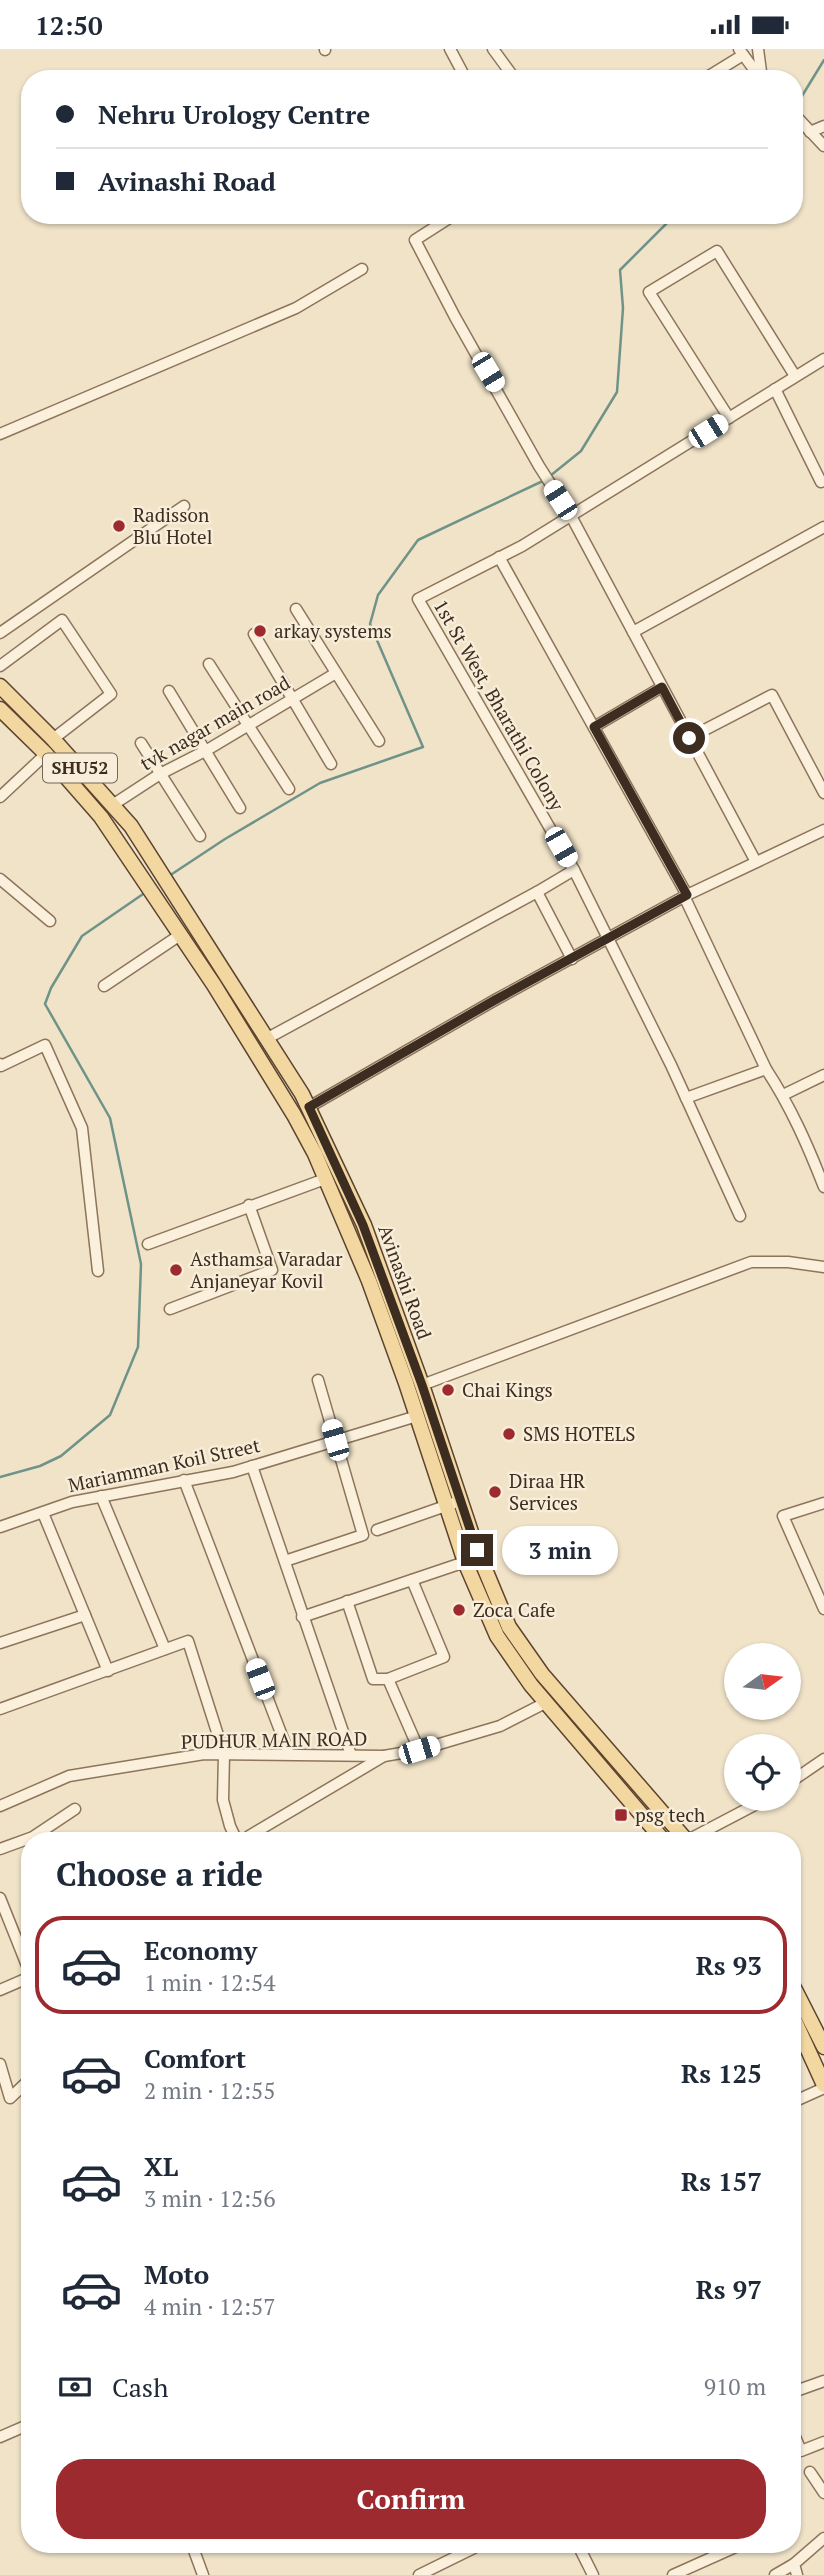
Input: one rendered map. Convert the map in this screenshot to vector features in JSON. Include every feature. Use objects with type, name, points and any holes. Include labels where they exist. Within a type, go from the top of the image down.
[{"type":"main road","name":"Avinashi Road","points":[[0,686],[114,804],[131,826],[309,1107],[363,1225],[422,1385],[453,1503]]},
{"type":"main road","name":"Avinashi Road","points":[[0,709],[46,754],[102,817],[214,985],[294,1115],[369,1281],[417,1416],[465,1537],[509,1627],[542,1674],[678,1832]]},
{"type":"main road","name":"Avinashi Road","points":[[465,1537],[465,1562],[497,1636],[531,1685],[656,1832]]},
{"type":"main road","points":[[801,2002],[824,2047]]},
{"type":"main road","points":[[801,2035],[824,2087]]},
{"type":"street","points":[[450,49],[461,70]]},
{"type":"street","points":[[493,49],[508,70]]},
{"type":"street","points":[[758,49],[760,70]]},
{"type":"street","points":[[716,70],[741,52],[754,70]]},
{"type":"street","points":[[803,123],[824,146]]},
{"type":"street","points":[[810,132],[824,126]]},
{"type":"street","points":[[440,224],[415,240],[454,317],[571,516],[756,862]]},
{"type":"street","points":[[729,418],[649,292],[717,251],[796,376]]},
{"type":"street","points":[[0,434],[296,308],[362,269]]},
{"type":"street","points":[[824,360],[571,516],[499,557],[686,896],[766,1069],[806,1138],[824,1185]]},
{"type":"street","points":[[775,389],[821,482]]},
{"type":"street","points":[[0,633],[184,506]]},
{"type":"street","points":[[633,632],[824,527]]},
{"type":"street","name":"1st St West, Bharathi Colony","points":[[499,557],[418,599],[574,870],[686,1098],[740,1216]]},
{"type":"street","points":[[296,609],[379,741]]},
{"type":"street","points":[[0,666],[62,621],[111,694],[53,739]]},
{"type":"street","points":[[254,634],[331,764]]},
{"type":"street","points":[[209,664],[289,789]]},
{"type":"street","name":"tvk nagar main road","points":[[114,804],[160,774],[207,750],[335,673]]},
{"type":"street","points":[[594,727],[662,687]]},
{"type":"street","points":[[169,691],[240,808]]},
{"type":"street","points":[[689,738],[772,695],[824,793]]},
{"type":"street","points":[[141,743],[200,837]]},
{"type":"street","points":[[2,796],[46,754]]},
{"type":"street","points":[[309,1107],[495,1000],[686,896],[824,830]]},
{"type":"street","points":[[266,1039],[574,870]]},
{"type":"street","points":[[0,879],[50,921]]},
{"type":"street","points":[[537,892],[572,959]]},
{"type":"street","points":[[104,986],[180,935]]},
{"type":"street","points":[[0,1064],[45,1045],[82,1128],[98,1271]]},
{"type":"street","points":[[686,1098],[766,1069]]},
{"type":"street","points":[[783,1095],[824,1075]]},
{"type":"street","points":[[149,1244],[325,1179]]},
{"type":"street","points":[[170,1308],[272,1270],[249,1205]]},
{"type":"street","points":[[422,1385],[751,1262],[788,1262],[824,1267]]},
{"type":"street","points":[[285,1561],[363,1535],[318,1380]]},
{"type":"street","name":"Mariamman Koil Street","points":[[0,1527],[72,1502],[252,1466],[417,1416]]},
{"type":"street","points":[[252,1466],[351,1755]]},
{"type":"street","points":[[184,1480],[289,1754]]},
{"type":"street","points":[[100,1496],[165,1649]]},
{"type":"street","points":[[377,1530],[453,1503]]},
{"type":"street","points":[[824,1503],[783,1516],[824,1609]]},
{"type":"street","points":[[43,1513],[108,1671]]},
{"type":"street","points":[[302,1617],[465,1562]]},
{"type":"street","points":[[347,1601],[373,1679],[388,1679],[443,1657],[412,1580]]},
{"type":"street","points":[[0,1643],[85,1615]]},
{"type":"street","points":[[0,1709],[188,1641],[224,1754],[223,1800],[233,1832]]},
{"type":"street","points":[[388,1679],[419,1750]]},
{"type":"street","name":"PUDHUR MAIN ROAD","points":[[0,1806],[69,1776],[204,1754],[384,1756],[419,1750],[500,1726],[547,1702]]},
{"type":"street","points":[[256,1832],[384,1756]]},
{"type":"street","points":[[801,1775],[824,1759]]},
{"type":"street","points":[[44,1832],[75,1809]]},
{"type":"street","points":[[703,1832],[743,1811]]},
{"type":"street","points":[[0,1849],[21,1843]]},
{"type":"street","points":[[0,1898],[21,1952]]},
{"type":"street","points":[[0,1990],[21,1980]]},
{"type":"street","points":[[0,2064],[5,2101]]},
{"type":"street","points":[[5,2101],[21,2087]]},
{"type":"street","points":[[801,2098],[824,2087]]},
{"type":"street","points":[[801,2389],[824,2381]]},
{"type":"street","points":[[0,2437],[21,2428]]},
{"type":"street","points":[[801,2451],[824,2442]]},
{"type":"street","points":[[810,2472],[824,2493]]},
{"type":"street","points":[[775,2575],[796,2570],[824,2538]]},
{"type":"street","points":[[194,2553],[203,2575]]},
{"type":"street","points":[[419,2575],[464,2553]]},
{"type":"street","points":[[582,2553],[593,2575]]},
{"type":"street","points":[[673,2575],[722,2553]]},
{"type":"waterway","points":[[803,94],[824,60]]},
{"type":"waterway","points":[[550,476],[581,451],[617,392],[623,308],[620,270],[666,224]]},
{"type":"waterway","points":[[169,876],[225,839],[320,783],[423,747],[370,624],[378,595],[418,540],[545,480]]},
{"type":"waterway","points":[[0,1477],[40,1466],[61,1456],[110,1415],[138,1347],[141,1264],[110,1118],[45,1004],[51,988],[82,936],[146,892]]},
{"type":"place","name":"Radisson Blu Hotel","points":[[119,526]]},
{"type":"place","name":"arkay systems","points":[[260,631]]},
{"type":"place","name":"Asthamsa Varadar Anjaneyar Kovil","points":[[176,1270]]},
{"type":"place","name":"Chai Kings","points":[[448,1390]]},
{"type":"place","name":"SMS HOTELS","points":[[509,1434]]},
{"type":"place","name":"Diraa HR Services","points":[[495,1492]]},
{"type":"place","name":"Zoca Cafe","points":[[459,1610]]},
{"type":"place","name":"psg tech","points":[[621,1815]]},
{"type":"route","points":[[477,1550],[422,1385],[363,1225],[309,1107],[495,1000],[687,895],[594,727],[662,687],[689,738]]}]
